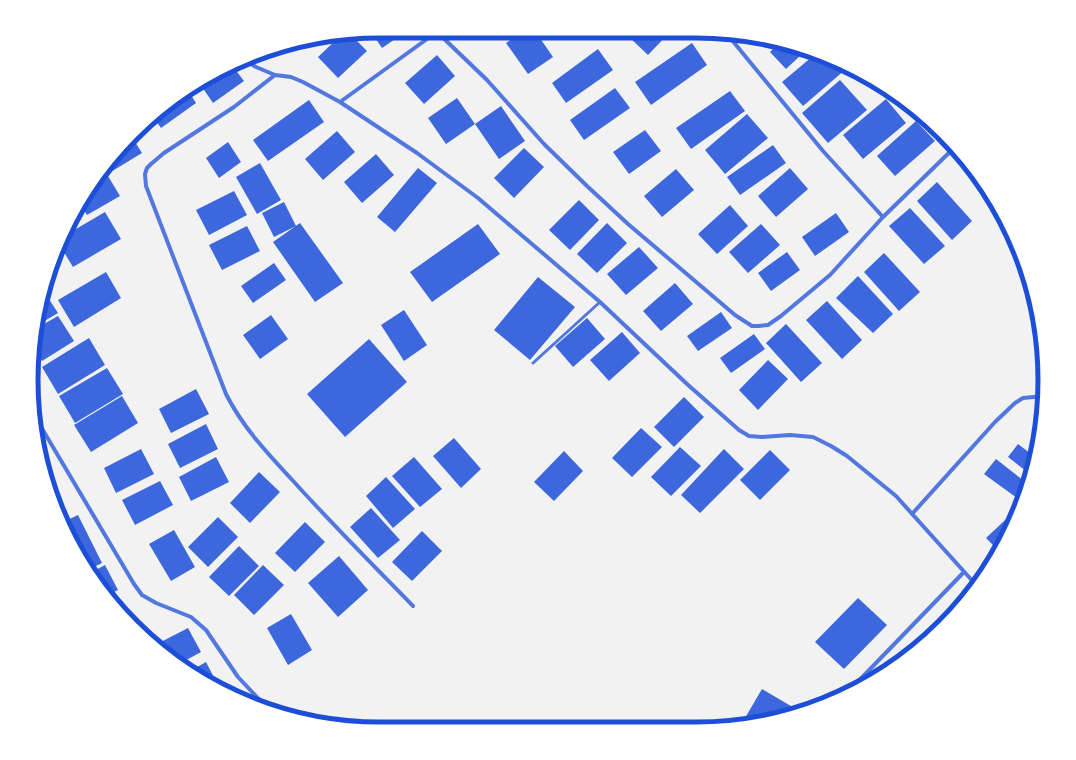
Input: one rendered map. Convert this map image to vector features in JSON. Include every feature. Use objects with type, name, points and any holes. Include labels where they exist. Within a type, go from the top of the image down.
[{"type":"street","points":[[340,102],[427,38]]},
{"type":"street","points":[[444,38],[487,80],[544,144],[586,186],[734,315],[752,326],[768,325],[830,275],[883,217],[950,152]]},
{"type":"street","points":[[732,40],[823,151],[883,217]]},
{"type":"street","points":[[250,63],[275,75],[291,77],[303,82],[340,102],[417,153],[478,198],[600,302],[687,384],[739,430],[749,436],[762,437],[790,435],[813,437],[847,456],[896,496],[972,581]]},
{"type":"street","points":[[275,75],[234,107],[164,153],[151,164],[147,168],[145,174],[146,186],[226,394],[235,412],[259,443],[317,507],[413,606]]},
{"type":"street","points":[[912,514],[995,422],[1015,403],[1023,398],[1037,397]]},
{"type":"street","points":[[41,428],[142,595],[156,603],[191,617],[206,630],[238,677],[261,700]]},
{"type":"street","points":[[859,680],[964,572]]},
{"type":"lane","points":[[533,363],[600,302]]},
{"type":"building","points":[[375,38],[397,38],[382,48]]},
{"type":"building","points":[[513,38],[540,38],[553,57],[528,74],[506,43]]},
{"type":"building","points":[[630,38],[664,38],[648,55]]},
{"type":"building","points":[[355,39],[367,51],[338,78],[318,57],[335,41]]},
{"type":"building","points":[[692,43],[707,65],[651,105],[635,82]]},
{"type":"building","points":[[774,48],[801,55],[786,69],[770,52]]},
{"type":"building","points":[[598,49],[613,70],[566,103],[552,83]]},
{"type":"building","points":[[437,55],[455,76],[424,104],[405,83]]},
{"type":"building","points":[[811,58],[843,71],[803,106],[782,82]]},
{"type":"building","points":[[236,70],[244,81],[213,103],[203,88]]},
{"type":"building","points":[[840,80],[867,110],[828,143],[802,113]]},
{"type":"building","points":[[615,88],[630,108],[584,140],[570,120]]},
{"type":"building","points":[[730,91],[745,111],[691,149],[676,128]]},
{"type":"building","points":[[191,95],[196,103],[161,128],[157,122]]},
{"type":"building","points":[[457,98],[475,124],[446,144],[428,118]]},
{"type":"building","points":[[886,99],[906,123],[863,159],[843,135]]},
{"type":"building","points":[[309,100],[324,122],[268,161],[253,140]]},
{"type":"building","points":[[501,106],[525,141],[499,159],[475,124]]},
{"type":"building","points":[[747,114],[768,138],[725,174],[705,150]]},
{"type":"building","points":[[916,121],[935,141],[895,176],[877,156]]},
{"type":"building","points":[[645,130],[661,151],[629,174],[613,152]]},
{"type":"building","points":[[337,131],[355,152],[323,180],[305,159]]},
{"type":"building","points":[[135,142],[142,153],[109,172]]},
{"type":"building","points":[[228,142],[241,162],[219,178],[206,158]]},
{"type":"building","points":[[773,145],[786,163],[740,195],[727,177]]},
{"type":"building","points":[[524,148],[544,167],[514,198],[494,178]]},
{"type":"building","points":[[376,154],[394,175],[362,203],[344,182]]},
{"type":"building","points":[[260,163],[281,200],[257,214],[236,177]]},
{"type":"building","points":[[418,168],[437,183],[395,232],[377,217]]},
{"type":"building","points":[[790,168],[808,189],[776,217],[758,196]]},
{"type":"building","points":[[676,169],[694,190],[662,217],[644,196]]},
{"type":"building","points":[[107,175],[120,196],[87,215],[84,210]]},
{"type":"building","points":[[937,182],[972,221],[952,240],[917,201]]},
{"type":"building","points":[[234,191],[247,215],[209,235],[196,210]]},
{"type":"building","points":[[579,200],[599,220],[570,250],[549,230]]},
{"type":"building","points":[[284,202],[296,226],[274,237],[262,213]]},
{"type":"building","points":[[730,205],[748,226],[717,254],[698,234]]},
{"type":"building","points":[[910,208],[945,246],[924,264],[889,226]]},
{"type":"building","points":[[105,212],[121,239],[73,267],[63,251],[72,231]]},
{"type":"building","points":[[836,213],[849,232],[815,256],[802,237]]},
{"type":"building","points":[[300,223],[343,283],[315,302],[273,242]]},
{"type":"building","points":[[607,223],[627,243],[597,273],[577,254]]},
{"type":"building","points":[[478,224],[500,254],[432,302],[410,272]]},
{"type":"building","points":[[761,224],[780,245],[748,273],[729,252]]},
{"type":"building","points":[[247,226],[260,251],[222,270],[209,245]]},
{"type":"building","points":[[639,247],[658,268],[626,295],[607,274]]},
{"type":"building","points":[[787,252],[800,270],[771,291],[758,273]]},
{"type":"building","points":[[884,253],[920,292],[899,311],[864,272]]},
{"type":"building","points":[[274,263],[286,280],[253,303],[241,286]]},
{"type":"building","points":[[106,272],[121,298],[74,327],[58,300]]},
{"type":"building","points":[[858,276],[893,314],[873,333],[836,298]]},
{"type":"building","points":[[538,277],[575,307],[530,360],[494,330]]},
{"type":"building","points":[[675,283],[693,304],[661,331],[643,311]]},
{"type":"building","points":[[48,298],[58,313],[43,322]]},
{"type":"building","points":[[827,301],[862,340],[842,359],[806,320]]},
{"type":"building","points":[[404,310],[427,345],[404,361],[381,325]]},
{"type":"building","points":[[721,312],[732,328],[698,351],[687,336]]},
{"type":"building","points":[[271,315],[288,339],[260,359],[243,335]]},
{"type":"building","points":[[58,316],[74,341],[42,361],[39,356],[43,325]]},
{"type":"building","points":[[587,318],[605,339],[573,367],[555,346]]},
{"type":"building","points":[[786,324],[822,363],[801,382],[766,343]]},
{"type":"building","points":[[622,332],[640,353],[609,381],[590,360]]},
{"type":"building","points":[[754,334],[765,349],[731,373],[720,358]]},
{"type":"building","points":[[89,338],[105,365],[58,394],[42,367]]},
{"type":"building","points":[[369,339],[407,382],[345,437],[307,394]]},
{"type":"building","points":[[768,360],[788,379],[758,410],[739,390]]},
{"type":"building","points":[[107,368],[123,394],[75,423],[59,396]]},
{"type":"building","points":[[196,389],[209,414],[171,433],[159,409]]},
{"type":"building","points":[[122,396],[138,423],[91,452],[74,425]]},
{"type":"building","points":[[684,397],[704,417],[674,447],[654,427]]},
{"type":"building","points":[[206,424],[218,449],[180,468],[168,444]]},
{"type":"building","points":[[641,428],[662,447],[632,477],[612,458]]},
{"type":"building","points":[[454,438],[481,469],[461,488],[433,456]]},
{"type":"building","points":[[1018,444],[1030,453],[1026,471],[1008,457]]},
{"type":"building","points":[[680,447],[701,466],[671,496],[651,477]]},
{"type":"building","points":[[141,449],[154,474],[116,493],[104,468]]},
{"type":"building","points":[[724,449],[744,469],[700,513],[681,495]]},
{"type":"building","points":[[770,450],[790,470],[760,500],[740,480]]},
{"type":"building","points":[[564,451],[583,471],[554,501],[534,482]]},
{"type":"building","points":[[216,457],[229,482],[191,501],[179,477]]},
{"type":"building","points":[[414,457],[442,489],[420,507],[392,476]]},
{"type":"building","points":[[996,459],[1023,480],[1017,498],[984,474]]},
{"type":"building","points":[[259,472],[280,492],[250,523],[230,503]]},
{"type":"building","points":[[386,477],[415,509],[393,528],[366,496]]},
{"type":"building","points":[[160,481],[173,505],[135,525],[122,500]]},
{"type":"building","points":[[56,489],[64,507],[63,508]]},
{"type":"building","points":[[371,508],[400,540],[378,558],[350,527]]},
{"type":"building","points":[[78,515],[102,563],[94,567],[68,520]]},
{"type":"building","points":[[1010,515],[994,546],[986,538]]},
{"type":"building","points":[[218,517],[238,537],[208,567],[188,547]]},
{"type":"building","points":[[305,522],[325,542],[295,572],[275,553]]},
{"type":"building","points":[[174,530],[195,567],[171,581],[149,544]]},
{"type":"building","points":[[422,531],[442,551],[412,581],[392,562]]},
{"type":"building","points":[[239,546],[259,566],[229,596],[209,577]]},
{"type":"building","points":[[339,556],[368,590],[338,617],[308,583]]},
{"type":"building","points":[[105,565],[118,590],[113,593],[96,570]]},
{"type":"building","points":[[263,565],[284,585],[254,615],[234,595]]},
{"type":"building","points":[[858,598],[887,625],[844,669],[815,642]]},
{"type":"building","points":[[291,614],[312,650],[288,665],[267,628]]},
{"type":"building","points":[[188,628],[201,652],[185,661],[161,642]]},
{"type":"building","points":[[206,662],[215,679],[209,676],[196,668]]},
{"type":"building","points":[[762,689],[794,708],[763,715],[745,718]]}]
